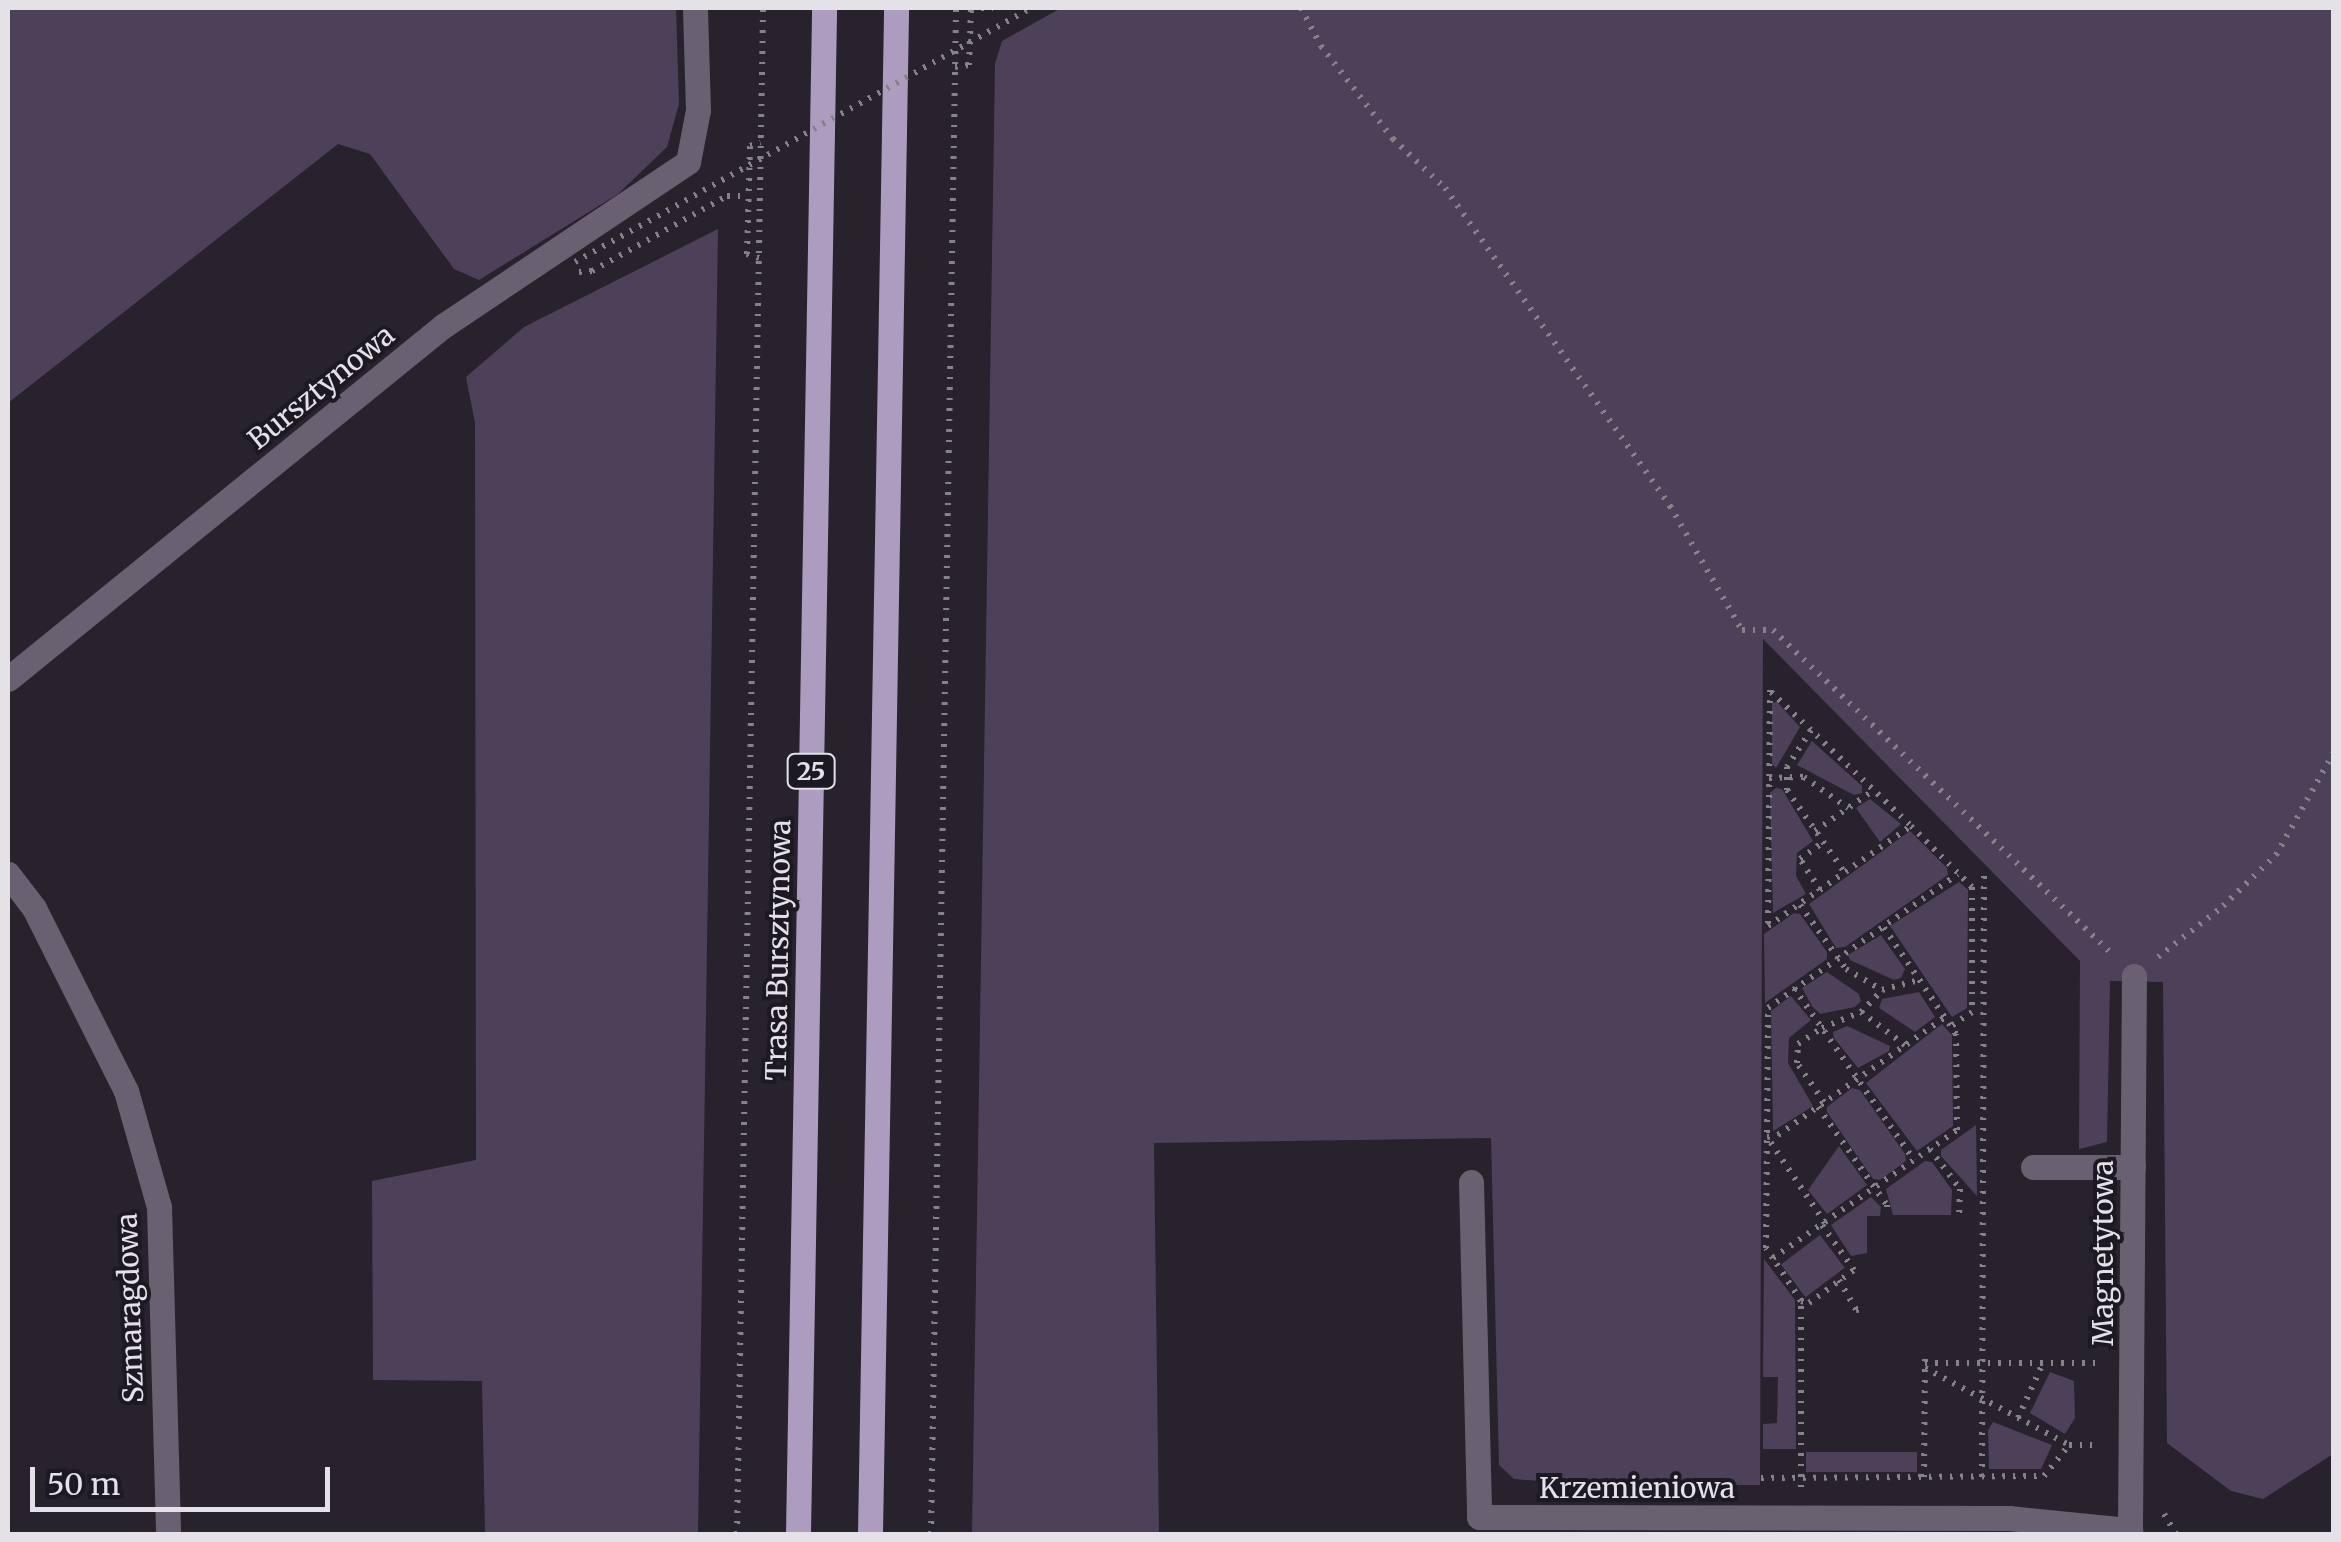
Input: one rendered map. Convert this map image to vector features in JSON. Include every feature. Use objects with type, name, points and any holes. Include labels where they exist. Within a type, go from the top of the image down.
[{"type":"main road","name":"Trasa Bursztynowa","points":[[798,1534],[824,8]]},
{"type":"main road","points":[[870,1534],[896,8]]},
{"type":"street","name":"Bursztynowa","points":[[8,679],[443,326],[688,162],[698,110],[696,8]]},
{"type":"street","name":"Szmaragdowa","points":[[8,874],[34,908],[126,1092],[159,1206],[168,1534]]},
{"type":"street","name":"Magnetytowa","points":[[2133,1532],[2134,976]]},
{"type":"street","points":[[2034,1166],[2133,1167]]},
{"type":"street","name":"Krzemieniowa","points":[[1471,1182],[1479,1526],[2008,1518],[2133,1532]]},
{"type":"path","points":[[738,1534],[762,8]]},
{"type":"path","points":[[931,1534],[956,8]]},
{"type":"path","points":[[956,66],[969,65],[971,8],[993,8]]},
{"type":"path","points":[[748,196],[727,196],[585,275],[575,262],[1031,8]]},
{"type":"path","points":[[1302,8],[1321,46],[1393,139],[1445,188],[1659,490],[1742,630],[1773,630],[2134,976],[2223,906],[2276,855],[2334,752]]},
{"type":"path","points":[[760,258],[747,254],[750,146],[761,143]]},
{"type":"path","points":[[1911,826],[1768,926],[1770,690],[1911,826],[1972,887],[1972,1012],[1951,1026]]},
{"type":"path","points":[[1812,730],[1787,767],[1787,790],[1844,873]]},
{"type":"path","points":[[1769,778],[1804,777],[1848,808]]},
{"type":"path","points":[[1816,830],[1874,790]]},
{"type":"path","points":[[1820,890],[1800,859],[1823,842]]},
{"type":"path","points":[[1801,1478],[1801,1301],[1766,1248],[1768,1008],[1958,874]]},
{"type":"path","points":[[1982,1477],[1984,875]]},
{"type":"path","points":[[1800,905],[1846,969],[1882,990]]},
{"type":"path","points":[[1773,1258],[1958,1130],[1956,1034],[1883,926]]},
{"type":"path","points":[[1887,1214],[1887,1204],[1797,1063],[1798,1044],[1822,1028],[1861,1012],[1882,990],[1919,980]]},
{"type":"path","points":[[1794,988],[1914,1160]]},
{"type":"path","points":[[1861,1012],[1905,1045]]},
{"type":"path","points":[[1767,1137],[1944,1018]]},
{"type":"path","points":[[1767,1137],[1854,1270],[1808,1303],[1801,1301]]},
{"type":"path","points":[[1930,1149],[1960,1188],[1960,1214]]},
{"type":"path","points":[[1839,1280],[1856,1310],[1865,1309]]},
{"type":"path","points":[[1925,1363],[2132,1363]]},
{"type":"path","points":[[1925,1363],[2069,1445],[2106,1445]]},
{"type":"path","points":[[1924,1477],[1925,1363]]},
{"type":"path","points":[[2018,1418],[2043,1363]]},
{"type":"path","points":[[1761,1478],[2044,1476],[2069,1445]]},
{"type":"shaded area","points":[[8,8],[676,8],[679,104],[667,147],[618,194],[479,280],[454,269],[370,154],[338,144],[8,403]]},
{"type":"shaded area","points":[[1061,8],[2333,8],[2333,1454],[2263,1499],[2231,1491],[2167,1443],[2163,982],[2110,981],[2107,1142],[2079,1149],[2080,961],[1763,639],[1760,1485],[1590,1485],[1514,1479],[1499,1465],[1491,1138],[1154,1143],[1159,1534],[972,1534],[995,64],[1002,41]]},
{"type":"shaded area","points":[[718,229],[698,1534],[485,1534],[482,1381],[373,1380],[372,1181],[476,1160],[475,423],[466,377],[524,327]]},
{"type":"shaded area","points":[[1777,702],[1800,727],[1776,768],[1772,763],[1772,703]]},
{"type":"shaded area","points":[[1812,741],[1862,786],[1862,793],[1854,795],[1797,765]]},
{"type":"shaded area","points":[[1782,789],[1813,841],[1797,853],[1796,876],[1806,894],[1773,913],[1770,793]]},
{"type":"shaded area","points":[[1870,799],[1901,824],[1880,842],[1856,808]]},
{"type":"shaded area","points":[[1910,831],[1947,868],[1948,875],[1845,947],[1836,948],[1809,904]]},
{"type":"shaded area","points":[[1959,882],[1968,890],[1967,1008],[1952,1017],[1890,926]]},
{"type":"shaded area","points":[[1794,913],[1800,914],[1827,952],[1827,959],[1765,1003],[1764,934]]},
{"type":"shaded area","points":[[1881,935],[1905,969],[1901,978],[1894,980],[1850,960],[1848,955]]},
{"type":"shaded area","points":[[1827,972],[1859,994],[1861,1001],[1855,1007],[1820,1014],[1812,1006],[1802,988]]},
{"type":"shaded area","points":[[1919,992],[1935,1017],[1915,1032],[1879,1008],[1882,999]]},
{"type":"shaded area","points":[[1791,996],[1811,1020],[1789,1038],[1788,1063],[1813,1106],[1773,1131],[1771,1011]]},
{"type":"shaded area","points":[[1942,1024],[1952,1035],[1953,1126],[1917,1151],[1866,1083]]},
{"type":"shaded area","points":[[1847,1026],[1890,1046],[1889,1051],[1858,1068],[1834,1038],[1833,1032]]},
{"type":"shaded area","points":[[1852,1088],[1860,1090],[1905,1154],[1906,1161],[1880,1180],[1873,1179],[1827,1112],[1827,1107]]},
{"type":"shaded area","points":[[1976,1125],[1977,1196],[1941,1156],[1941,1150]]},
{"type":"shaded area","points":[[1839,1146],[1867,1185],[1827,1214],[1808,1190]]},
{"type":"shaded area","points":[[1925,1161],[1932,1162],[1952,1190],[1951,1215],[1893,1215],[1886,1189]]},
{"type":"shaded area","points":[[1871,1197],[1881,1207],[1880,1216],[1867,1216],[1867,1253],[1851,1256],[1831,1225]]},
{"type":"shaded area","points":[[1820,1235],[1845,1268],[1806,1297],[1781,1264]]},
{"type":"shaded area","points":[[1764,1259],[1795,1300],[1796,1449],[1763,1449],[1763,1424],[1777,1423],[1778,1377],[1763,1377]]},
{"type":"shaded area","points":[[2050,1372],[2074,1381],[2075,1418],[2065,1434],[2030,1413]]},
{"type":"shaded area","points":[[1993,1422],[2052,1445],[2041,1469],[1989,1469],[1988,1430]]},
{"type":"shaded area","points":[[1806,1452],[1917,1452],[1917,1472],[1806,1472]]}]
